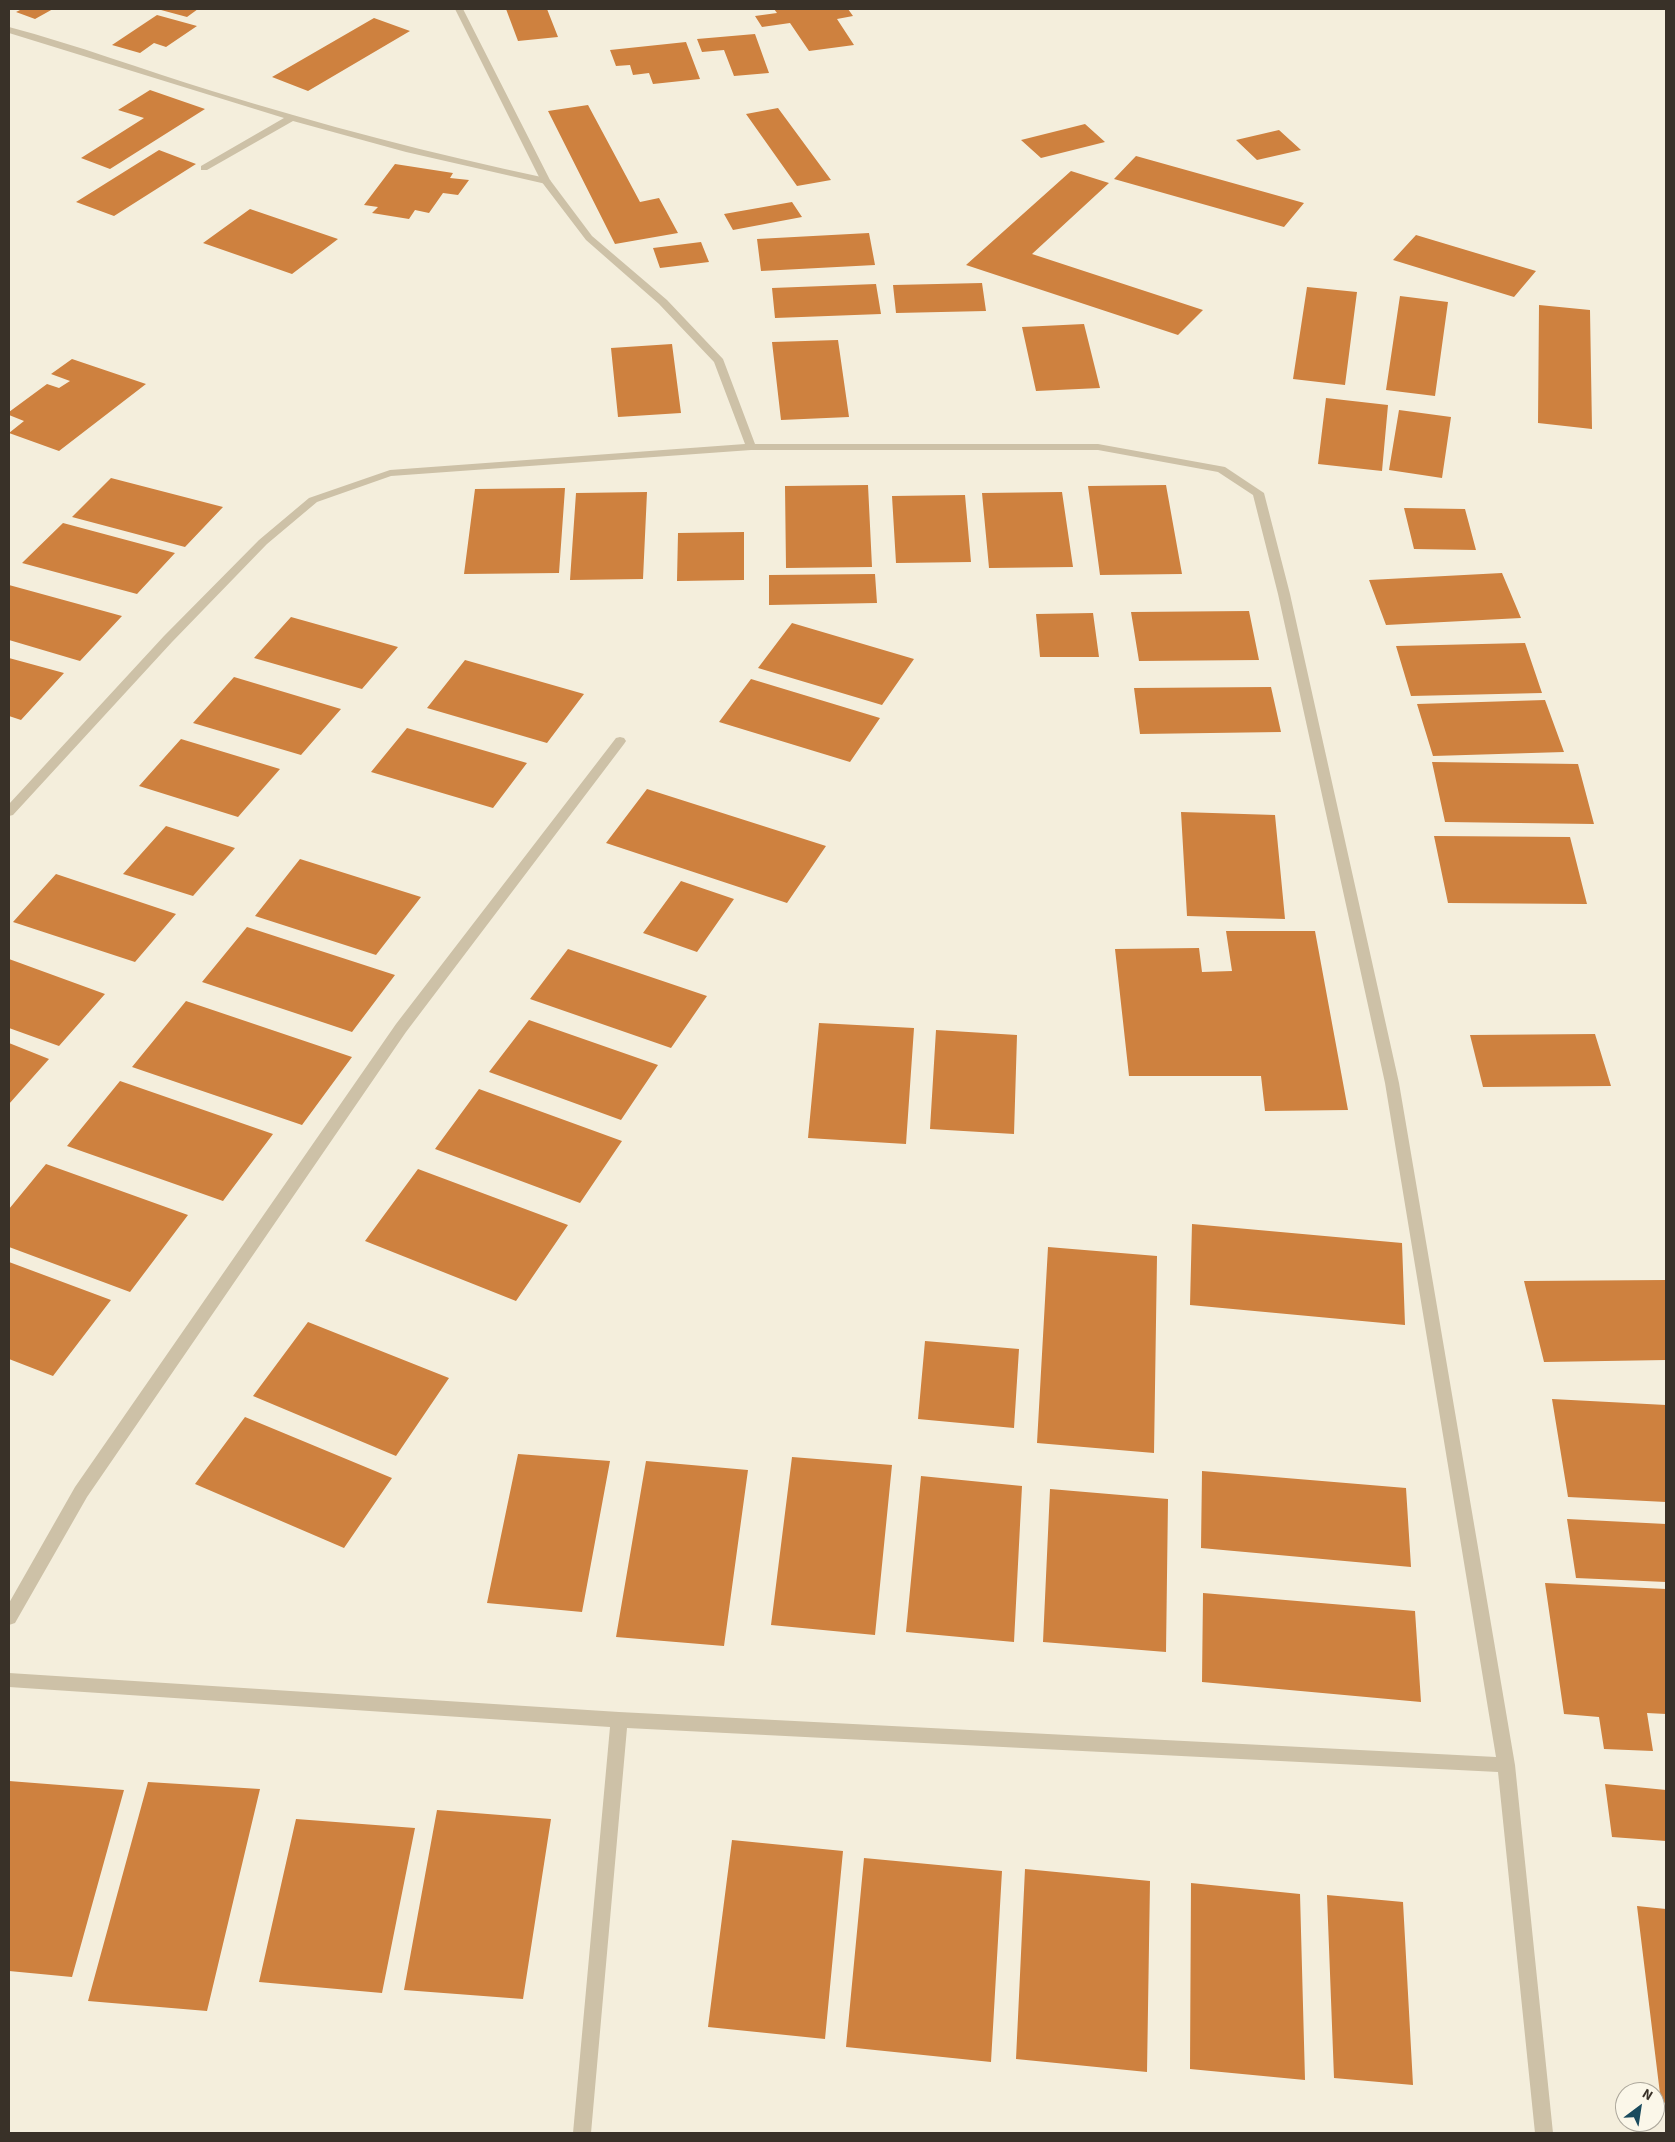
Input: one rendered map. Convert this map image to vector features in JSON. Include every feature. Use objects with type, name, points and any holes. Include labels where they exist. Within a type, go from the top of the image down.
[{"type":"street","points":[[459,9],[546,181],[589,238],[663,302],[719,361],[751,446]]},
{"type":"street","points":[[9,30],[290,119],[465,165],[546,181]]},
{"type":"street","points":[[204,168],[290,119]]},
{"type":"street","points":[[9,812],[168,639],[262,542],[313,500],[390,473],[751,446],[1098,447],[1221,469],[1258,493],[1284,594],[1392,1083],[1506,1764],[1544,2133]]},
{"type":"street","points":[[9,1618],[81,1492],[401,1028],[620,741]]},
{"type":"street","points":[[9,1680],[619,1720],[1506,1764]]},
{"type":"street","points":[[582,2133],[619,1720]]},
{"type":"building","points":[[22,9],[53,9],[35,19],[16,12]]},
{"type":"building","points":[[198,9],[187,17],[161,10]]},
{"type":"building","points":[[506,9],[547,9],[558,37],[518,41]]},
{"type":"building","points":[[774,9],[848,9],[853,16],[837,19],[854,45],[809,51],[790,23],[762,27],[755,16],[777,13]]},
{"type":"building","points":[[157,15],[197,26],[166,47],[154,43],[140,53],[112,45]]},
{"type":"building","points":[[374,18],[410,31],[308,91],[272,77]]},
{"type":"building","points":[[755,34],[769,73],[734,76],[724,50],[702,52],[697,39]]},
{"type":"building","points":[[686,42],[700,79],[653,84],[649,73],[633,75],[630,65],[616,66],[610,50]]},
{"type":"building","points":[[150,90],[205,109],[110,169],[81,158],[144,118],[118,110]]},
{"type":"building","points":[[588,105],[640,202],[659,198],[678,233],[615,244],[548,111]]},
{"type":"building","points":[[778,108],[831,180],[797,186],[746,114]]},
{"type":"building","points":[[1085,124],[1105,142],[1041,158],[1021,140]]},
{"type":"building","points":[[1279,130],[1301,150],[1257,160],[1236,140]]},
{"type":"building","points":[[159,150],[196,164],[114,216],[76,202]]},
{"type":"building","points":[[1136,156],[1304,203],[1284,227],[1114,179]]},
{"type":"building","points":[[395,164],[453,173],[450,178],[469,180],[458,195],[443,193],[429,213],[415,210],[409,219],[372,213],[378,207],[364,205]]},
{"type":"building","points":[[1071,171],[1109,183],[1032,254],[1203,310],[1178,335],[966,265]]},
{"type":"building","points":[[792,202],[802,217],[733,230],[724,214]]},
{"type":"building","points":[[250,209],[338,239],[292,274],[203,243]]},
{"type":"building","points":[[869,233],[875,265],[761,271],[757,239]]},
{"type":"building","points":[[1416,235],[1536,271],[1514,297],[1393,260]]},
{"type":"building","points":[[701,242],[709,262],[660,268],[653,248]]},
{"type":"building","points":[[982,283],[986,311],[896,313],[893,285]]},
{"type":"building","points":[[876,284],[881,314],[775,318],[772,288]]},
{"type":"building","points":[[1307,287],[1357,292],[1345,385],[1293,379]]},
{"type":"building","points":[[1400,296],[1448,302],[1435,396],[1386,390]]},
{"type":"building","points":[[1539,305],[1590,310],[1592,429],[1538,423]]},
{"type":"building","points":[[1084,324],[1100,388],[1036,391],[1022,327]]},
{"type":"building","points":[[838,340],[849,417],[781,420],[772,342]]},
{"type":"building","points":[[672,344],[681,413],[618,417],[611,348]]},
{"type":"building","points":[[72,359],[146,384],[59,451],[9,433],[24,421],[9,415],[9,412],[47,384],[59,388],[70,381],[51,374]]},
{"type":"building","points":[[1326,398],[1388,405],[1382,471],[1318,464]]},
{"type":"building","points":[[1399,410],[1451,417],[1442,478],[1389,470]]},
{"type":"building","points":[[111,478],[223,507],[185,547],[72,517]]},
{"type":"building","points":[[868,485],[872,567],[786,568],[785,486]]},
{"type":"building","points":[[1166,485],[1182,574],[1100,575],[1088,486]]},
{"type":"building","points":[[565,488],[559,573],[464,574],[475,489]]},
{"type":"building","points":[[647,492],[643,579],[570,580],[576,493]]},
{"type":"building","points":[[1062,492],[1073,567],[989,568],[982,493]]},
{"type":"building","points":[[965,495],[971,562],[896,563],[892,496]]},
{"type":"building","points":[[1404,508],[1465,509],[1476,550],[1414,549]]},
{"type":"building","points":[[63,523],[175,553],[137,594],[22,563]]},
{"type":"building","points":[[744,532],[744,580],[677,581],[678,533]]},
{"type":"building","points":[[1502,573],[1521,618],[1386,625],[1369,580]]},
{"type":"building","points":[[875,574],[877,603],[769,605],[769,575]]},
{"type":"building","points":[[9,585],[122,616],[80,661],[9,640]]},
{"type":"building","points":[[1249,611],[1259,660],[1139,661],[1131,612]]},
{"type":"building","points":[[1093,613],[1099,657],[1040,657],[1036,614]]},
{"type":"building","points":[[291,617],[398,647],[362,689],[254,658]]},
{"type":"building","points":[[792,623],[914,659],[882,705],[758,668]]},
{"type":"building","points":[[1525,643],[1542,693],[1411,696],[1396,646]]},
{"type":"building","points":[[9,658],[64,673],[21,720],[9,716]]},
{"type":"building","points":[[465,660],[584,694],[547,743],[427,708]]},
{"type":"building","points":[[234,677],[341,709],[301,755],[193,723]]},
{"type":"building","points":[[751,679],[880,718],[850,762],[719,722]]},
{"type":"building","points":[[1271,687],[1281,732],[1140,734],[1134,688]]},
{"type":"building","points":[[1545,700],[1564,752],[1433,756],[1417,704]]},
{"type":"building","points":[[407,728],[527,763],[493,808],[371,772]]},
{"type":"building","points":[[181,739],[280,769],[238,817],[139,786]]},
{"type":"building","points":[[1432,762],[1578,764],[1594,824],[1445,822]]},
{"type":"building","points":[[647,789],[826,846],[787,903],[606,843]]},
{"type":"building","points":[[1181,812],[1275,815],[1285,919],[1187,916]]},
{"type":"building","points":[[166,826],[235,848],[193,896],[123,874]]},
{"type":"building","points":[[1434,836],[1570,837],[1587,904],[1448,903]]},
{"type":"building","points":[[300,859],[421,897],[376,955],[255,916]]},
{"type":"building","points":[[56,874],[176,914],[135,962],[13,922]]},
{"type":"building","points":[[681,881],[734,899],[697,952],[643,933]]},
{"type":"building","points":[[247,927],[395,975],[352,1032],[202,982]]},
{"type":"building","points":[[1226,931],[1315,931],[1348,1110],[1265,1111],[1261,1076],[1129,1076],[1115,949],[1199,948],[1202,972],[1232,971]]},
{"type":"building","points":[[568,949],[707,996],[671,1048],[530,999]]},
{"type":"building","points":[[9,959],[105,994],[59,1046],[9,1028]]},
{"type":"building","points":[[186,1001],[352,1057],[302,1125],[132,1067]]},
{"type":"building","points":[[529,1020],[658,1065],[621,1120],[489,1072]]},
{"type":"building","points":[[819,1023],[914,1028],[906,1144],[808,1138]]},
{"type":"building","points":[[936,1030],[1017,1035],[1014,1134],[930,1129]]},
{"type":"building","points":[[1595,1034],[1611,1086],[1483,1087],[1470,1035]]},
{"type":"building","points":[[9,1043],[49,1059],[9,1104]]},
{"type":"building","points":[[120,1081],[273,1134],[223,1201],[67,1146]]},
{"type":"building","points":[[479,1089],[622,1141],[580,1203],[435,1149]]},
{"type":"building","points":[[46,1164],[188,1215],[130,1292],[9,1247],[9,1209]]},
{"type":"building","points":[[418,1169],[568,1225],[516,1301],[365,1241]]},
{"type":"building","points":[[1192,1224],[1402,1243],[1405,1325],[1190,1305]]},
{"type":"building","points":[[1048,1247],[1157,1256],[1154,1453],[1037,1443]]},
{"type":"building","points":[[9,1262],[111,1300],[53,1376],[9,1359]]},
{"type":"building","points":[[1666,1280],[1666,1360],[1544,1362],[1524,1281]]},
{"type":"building","points":[[308,1322],[449,1378],[396,1456],[253,1396]]},
{"type":"building","points":[[925,1341],[1019,1349],[1014,1428],[918,1419]]},
{"type":"building","points":[[1552,1399],[1666,1405],[1666,1502],[1568,1497]]},
{"type":"building","points":[[245,1417],[392,1478],[344,1548],[195,1484]]},
{"type":"building","points":[[518,1454],[610,1461],[582,1612],[487,1603]]},
{"type":"building","points":[[792,1457],[892,1465],[875,1635],[771,1625]]},
{"type":"building","points":[[646,1461],[748,1470],[724,1646],[616,1637]]},
{"type":"building","points":[[1202,1471],[1406,1488],[1411,1567],[1201,1548]]},
{"type":"building","points":[[921,1476],[1022,1486],[1014,1642],[906,1632]]},
{"type":"building","points":[[1050,1489],[1168,1499],[1166,1652],[1043,1642]]},
{"type":"building","points":[[1567,1519],[1666,1524],[1666,1582],[1576,1578]]},
{"type":"building","points":[[1545,1583],[1666,1589],[1666,1714],[1647,1713],[1653,1751],[1604,1749],[1599,1717],[1564,1714]]},
{"type":"building","points":[[1203,1593],[1415,1611],[1421,1702],[1202,1682]]},
{"type":"building","points":[[9,1781],[124,1790],[72,1977],[9,1971]]},
{"type":"building","points":[[148,1782],[260,1789],[207,2011],[88,2001]]},
{"type":"building","points":[[1605,1784],[1666,1790],[1666,1841],[1612,1837]]},
{"type":"building","points":[[437,1810],[551,1819],[523,1999],[404,1990]]},
{"type":"building","points":[[296,1819],[415,1828],[382,1993],[259,1982]]},
{"type":"building","points":[[732,1840],[843,1851],[825,2039],[708,2027]]},
{"type":"building","points":[[864,1858],[1002,1871],[991,2062],[846,2047]]},
{"type":"building","points":[[1025,1869],[1150,1881],[1147,2072],[1016,2059]]},
{"type":"building","points":[[1191,1883],[1300,1894],[1305,2080],[1190,2069]]},
{"type":"building","points":[[1327,1895],[1403,1902],[1413,2085],[1334,2078]]},
{"type":"building","points":[[1637,1906],[1666,1909],[1666,2103],[1665,2082],[1659,2082]]}]
